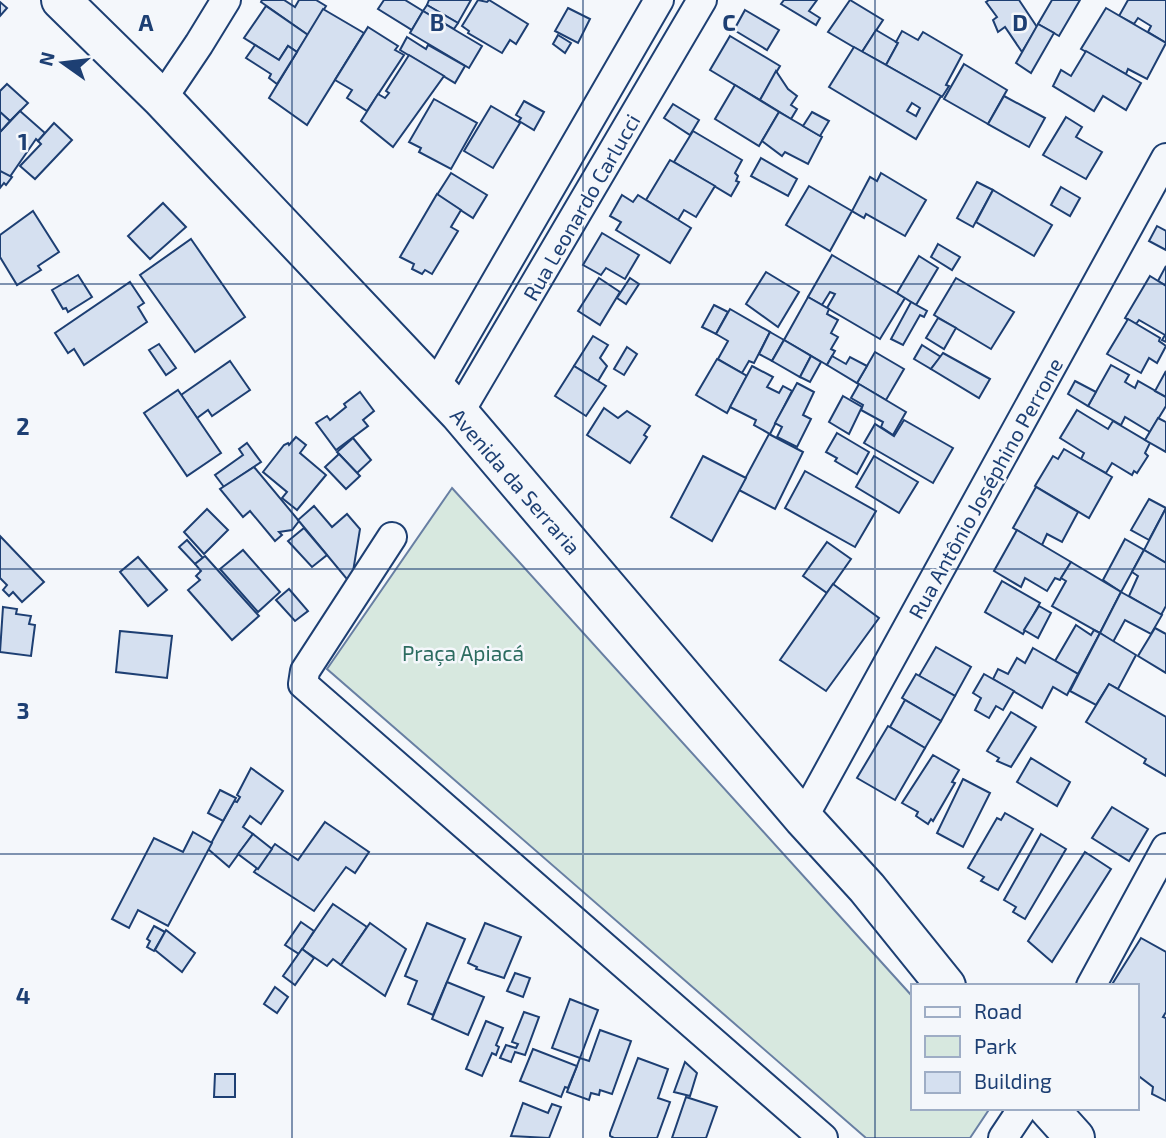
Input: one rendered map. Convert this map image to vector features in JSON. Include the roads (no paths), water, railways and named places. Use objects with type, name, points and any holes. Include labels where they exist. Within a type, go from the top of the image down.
[{"type":"main road","name":"Avenida da Serraria","points":[[61,0],[162,99],[447,400],[803,818],[867,888],[944,984]]},
{"type":"main road","points":[[1050,1110],[1075,1138]]},
{"type":"street","points":[[162,99],[226,0]]},
{"type":"street","name":"Rua Leonardo Carlucci","points":[[447,400],[659,0]]},
{"type":"street","name":"Rua Leonardo Carlucci","points":[[447,400],[702,0]]},
{"type":"street","name":"Rua Antônio Joséphino Perrone","points":[[803,818],[1166,158]]},
{"type":"street","points":[[392,537],[305,671],[303,684],[823,1138]]},
{"type":"street","points":[[1092,984],[1166,848]]},
{"type":"street","points":[[1003,1138],[1022,1110]]},
{"type":"park label","name":"Praça Apiacá","points":[[463,652]]}]
